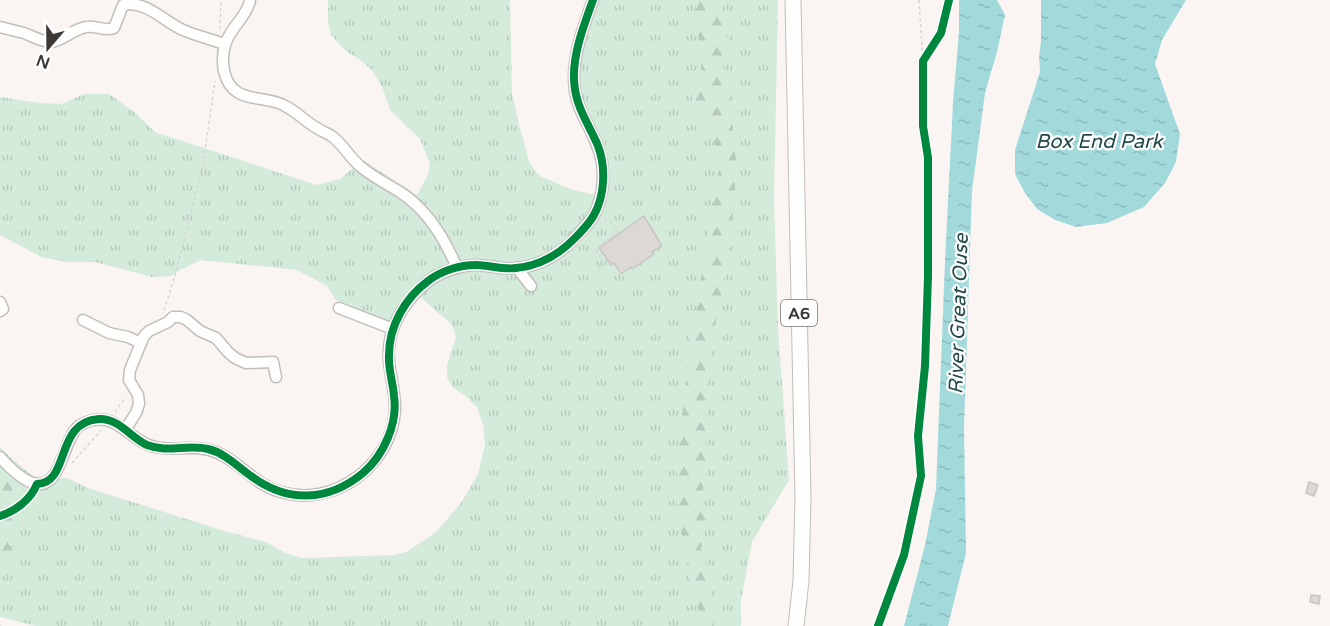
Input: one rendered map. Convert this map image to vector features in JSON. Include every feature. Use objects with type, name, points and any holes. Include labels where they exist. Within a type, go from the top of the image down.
[{"type":"highway","name":"A6","points":[[793,0],[803,497],[801,581],[796,626]]},
{"type":"street","points":[[250,0],[247,10],[222,43],[226,78],[234,89],[254,99],[286,105],[317,129],[331,135],[362,168],[414,202],[435,227],[449,249],[457,268]]},
{"type":"street","points":[[0,457],[24,478],[43,484],[54,477],[72,433],[79,425],[100,419],[110,420],[153,447],[207,448],[220,453],[263,485],[294,496],[327,493],[356,479],[379,455],[392,424],[395,397],[388,358],[389,343],[399,314],[410,298],[428,281],[457,268],[475,265],[517,268],[542,263],[558,254],[594,215],[603,182],[603,167],[598,147],[580,111],[574,78],[578,50],[592,0]]},
{"type":"street","points":[[0,27],[52,42],[60,40],[79,28],[91,26],[109,30],[114,27],[123,6],[128,3],[140,4],[153,9],[182,30],[222,43]]},
{"type":"street","points":[[517,268],[531,286]]},
{"type":"street","points":[[339,308],[393,329]]},
{"type":"street","points":[[125,430],[139,404],[138,395],[129,380],[130,370],[144,336],[173,318],[181,317],[187,320],[200,331],[216,338],[235,358],[246,363],[273,362],[276,377]]},
{"type":"street","points":[[83,320],[109,333],[128,337],[141,343]]},
{"type":"path","points":[[221,0],[222,43]]},
{"type":"path","points":[[878,626],[904,555],[921,476],[918,436],[925,366],[928,158],[923,126],[923,62],[919,0]]},
{"type":"path","points":[[923,62],[941,33],[949,0]]},
{"type":"path","points":[[159,327],[176,272],[203,164],[215,82]]},
{"type":"path","points":[[594,215],[610,222],[619,232],[598,246],[596,251],[602,258],[597,273]]},
{"type":"path","points":[[0,516],[8,514],[33,495],[38,484]]},
{"type":"green space","points":[[328,0],[510,0],[512,94],[529,161],[542,177],[573,190],[596,195],[598,166],[573,101],[588,0],[778,0],[774,199],[778,327],[789,480],[752,542],[741,601],[741,626],[36,626],[0,617],[0,447],[34,477],[67,478],[88,488],[266,542],[301,558],[395,555],[408,551],[436,532],[461,503],[478,474],[485,444],[483,425],[477,407],[452,387],[447,377],[447,365],[456,336],[451,324],[418,295],[395,324],[336,300],[327,286],[297,270],[201,260],[171,276],[152,277],[95,262],[67,262],[41,257],[0,235],[0,97],[61,104],[84,94],[109,94],[133,111],[155,132],[317,185],[340,179],[363,160],[417,195],[428,175],[430,164],[420,139],[390,110],[382,87],[372,70],[346,51],[331,35]]},
{"type":"green space","points":[[695,0],[724,0],[722,13],[730,47],[722,65],[727,75],[736,159],[730,248],[705,392],[710,400],[704,437],[707,446],[706,478],[699,504],[706,519],[701,550],[707,566],[714,626],[696,626],[695,623],[700,616],[677,511],[677,464],[691,331],[694,327],[719,167],[712,129],[695,117],[690,85],[695,75],[702,75]]},
{"type":"green space","points":[[0,469],[26,489],[47,488],[42,502],[35,506],[8,544],[17,552],[10,557],[0,555]]},
{"type":"water","name":"River Great Ouse","points":[[959,0],[997,0],[1005,15],[985,93],[972,191],[964,427],[966,553],[948,626],[904,626],[925,545],[936,489]]},
{"type":"water","name":"Box End Park","points":[[1041,0],[1186,0],[1162,40],[1155,64],[1180,134],[1176,162],[1165,183],[1144,207],[1107,223],[1076,227],[1055,220],[1037,209],[1015,174],[1015,150],[1040,72]]},
{"type":"building","points":[[644,216],[662,246],[652,252],[654,254],[621,274],[614,263],[611,265],[599,248]]},
{"type":"building","points":[[1309,482],[1318,485],[1314,496],[1306,493]]},
{"type":"building","points":[[1311,595],[1320,596],[1319,604],[1310,602]]},
{"type":"cycle path","points":[[0,516],[22,504],[37,484],[48,481],[55,474],[75,430],[85,423],[99,419],[113,422],[147,445],[170,448],[193,447],[214,451],[265,485],[293,495],[307,496],[336,490],[363,473],[371,466],[383,448],[394,417],[395,406],[389,365],[390,344],[395,323],[412,296],[433,277],[457,267],[476,265],[511,268],[541,262],[568,245],[585,228],[598,207],[603,181],[601,154],[579,106],[574,79],[577,49],[593,0]]},
{"type":"cycle path","points":[[878,626],[904,555],[921,476],[918,436],[925,366],[928,276],[928,158],[923,126],[923,61],[941,33],[949,0]]}]
